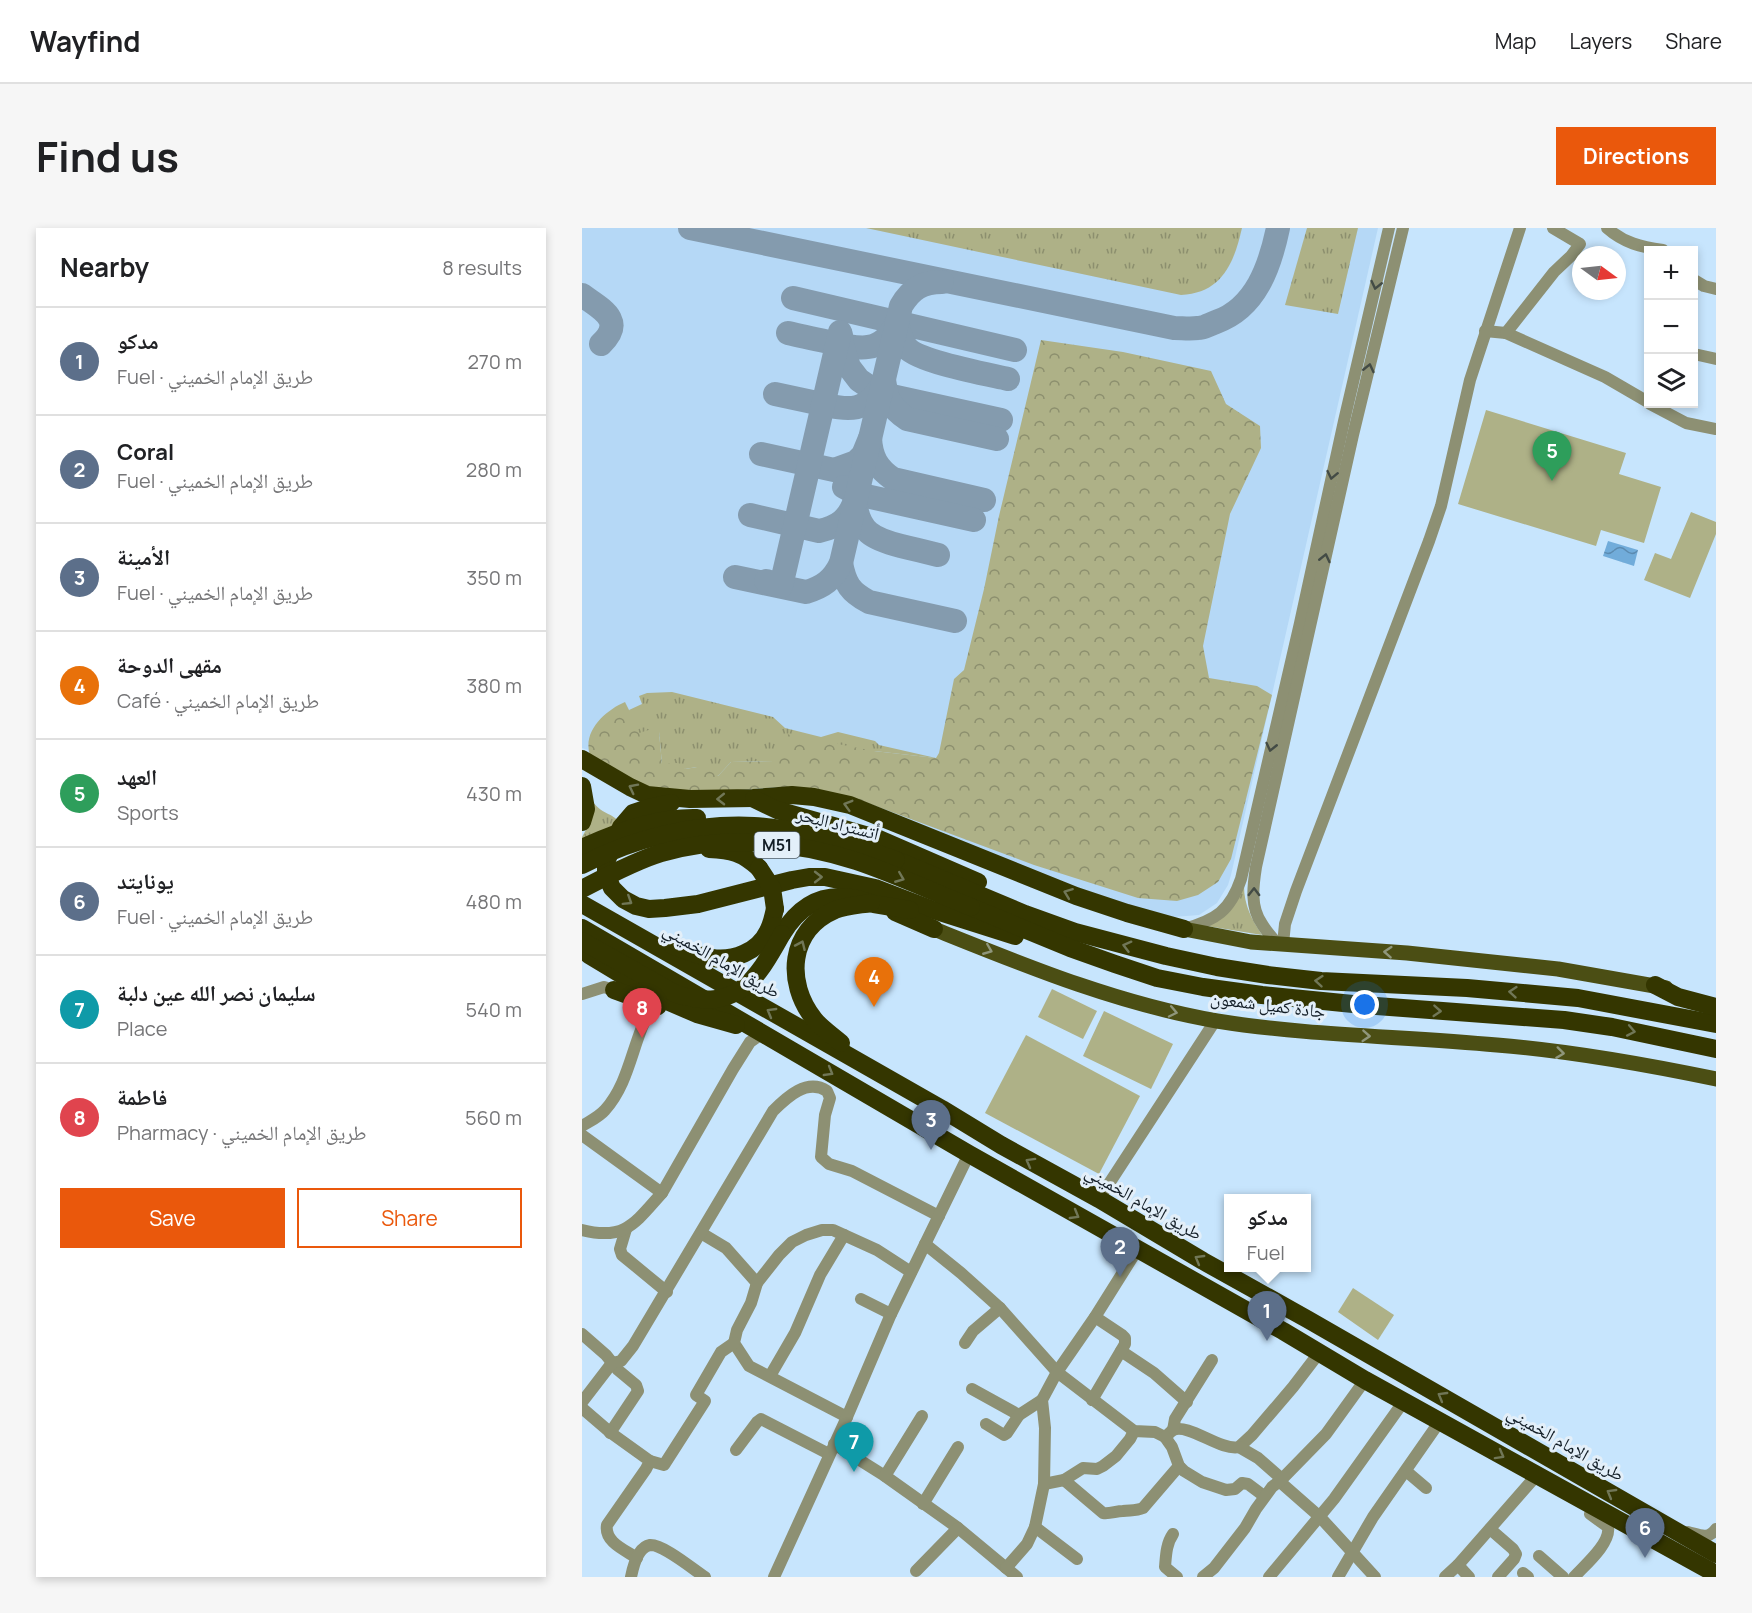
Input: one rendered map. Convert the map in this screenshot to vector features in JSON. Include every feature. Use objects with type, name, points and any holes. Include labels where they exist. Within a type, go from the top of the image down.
[{"type":"highway","points":[[582,759],[647,795],[690,799],[792,795],[850,805],[1076,896],[1184,929]]},
{"type":"highway","points":[[582,786],[586,810],[582,822]]},
{"type":"highway","points":[[753,798],[777,810],[879,839],[1046,911],[1073,940]]},
{"type":"highway","points":[[690,799],[633,813],[621,827],[606,862],[606,874],[612,888],[623,899],[636,906],[649,909],[665,908],[698,904],[792,880],[825,877],[875,888],[930,909],[1033,942],[1073,940]]},
{"type":"highway","points":[[582,848],[638,826],[690,818],[759,821],[814,835]]},
{"type":"highway","name":"أتستراد البحر","points":[[582,865],[655,836],[698,828],[755,826],[814,835],[896,860],[1025,914],[1073,940]]},
{"type":"highway","name":"أتستراد البحر","points":[[582,889],[659,853],[700,844],[756,843],[810,849],[855,861],[971,907],[1073,940]]},
{"type":"highway","points":[[582,896],[598,905],[617,924],[695,954],[713,958],[732,958],[743,955],[768,933],[775,909],[772,888],[759,868],[739,853],[708,849],[611,874]]},
{"type":"highway","points":[[582,940],[676,994],[707,1000],[720,999],[749,984],[758,974],[790,921],[812,903],[839,897],[918,912],[930,909]]},
{"type":"highway","name":"طريق الإمام الخميني","points":[[582,904],[1716,1554]]},
{"type":"highway","points":[[858,1062],[848,1049],[813,1018],[798,990],[795,969],[799,944],[822,917],[837,909],[875,904],[934,929]]},
{"type":"highway","points":[[582,928],[969,1154],[1365,1380],[1716,1574]]},
{"type":"highway","name":"جادة كميل شمعون","points":[[1073,940],[1268,975],[1321,981],[1467,987],[1578,998],[1716,1024]]},
{"type":"highway","name":"جادة كميل شمعون","points":[[1073,940],[1157,978],[1203,987],[1363,1005],[1564,1020],[1612,1027],[1716,1049]]},
{"type":"highway","points":[[582,951],[662,999],[697,1014],[761,1032]]},
{"type":"highway","points":[[1655,985],[1678,997],[1716,1006]]},
{"type":"highway","points":[[614,990],[704,1023],[761,1032]]},
{"type":"highway","points":[[787,1048],[784,1043],[785,1034],[789,1030],[798,1028]]},
{"type":"highway","points":[[1272,1325],[1280,1327],[1289,1324],[1290,1317],[1283,1305]]},
{"type":"highway","points":[[1315,1350],[1305,1338],[1305,1332],[1312,1327],[1322,1327]]},
{"type":"main road","name":"جادة كميل شمعون","points":[[934,929],[1092,990],[1215,1021],[1268,1029],[1508,1046],[1632,1062],[1716,1079]]},
{"type":"main road","points":[[1184,929],[1251,942],[1462,958],[1558,969],[1716,998]]},
{"type":"street","points":[[1184,929],[1206,922],[1223,911],[1231,903],[1241,879],[1389,228]]},
{"type":"street","points":[[1280,944],[1262,924],[1255,908],[1253,889],[1256,867],[1402,228]]},
{"type":"street","points":[[1280,944],[1296,891],[1430,541],[1441,506],[1470,380],[1520,228]]},
{"type":"street","points":[[1506,333],[1554,272],[1580,244],[1553,228]]},
{"type":"street","points":[[1614,230],[1622,240],[1644,247]]},
{"type":"street","points":[[1698,282],[1716,289]]},
{"type":"street","points":[[1485,331],[1506,333],[1605,377],[1644,399]]},
{"type":"street","points":[[1698,355],[1716,359]]},
{"type":"street","points":[[1660,408],[1686,423],[1716,429]]},
{"type":"street","points":[[582,994],[604,987],[614,990]]},
{"type":"street","points":[[582,1126],[598,1116],[622,1084],[644,1022],[654,1004]]},
{"type":"street","points":[[1098,1199],[1215,1021]]},
{"type":"street","points":[[667,1292],[622,1255],[620,1249],[626,1229],[662,1194],[733,1069],[750,1042],[761,1032]]},
{"type":"street","points":[[582,1402],[612,1363],[621,1361],[627,1355],[667,1292],[773,1111],[794,1093],[807,1087],[822,1088],[827,1091],[830,1098],[825,1115],[821,1157],[824,1161],[852,1171],[939,1216]]},
{"type":"street","points":[[582,1135],[662,1194]]},
{"type":"street","points":[[778,1576],[891,1314],[969,1154]]},
{"type":"street","points":[[582,1231],[609,1233],[626,1229]]},
{"type":"street","points":[[582,1408],[610,1433],[650,1461],[664,1465],[705,1401],[696,1395],[721,1352],[734,1343],[757,1282],[792,1242],[822,1230],[833,1230],[876,1250],[911,1272]]},
{"type":"street","points":[[701,1233],[726,1248],[757,1282]]},
{"type":"street","points":[[770,1376],[795,1333],[820,1275],[844,1234]]},
{"type":"street","points":[[925,1244],[1000,1308],[1057,1372],[1134,1431],[1169,1434],[1186,1431],[1230,1448],[1239,1447],[1293,1387],[1315,1350]]},
{"type":"street","points":[[986,1424],[1004,1435],[1019,1415],[1042,1400],[1057,1372],[1137,1250]]},
{"type":"street","points":[[861,1299],[891,1314]]},
{"type":"street","points":[[965,1343],[973,1331],[1000,1308]]},
{"type":"street","points":[[1092,1400],[1125,1344],[1125,1338],[1095,1317]]},
{"type":"street","points":[[582,1334],[636,1385],[638,1391],[610,1433]]},
{"type":"street","points":[[734,1343],[749,1366],[847,1417]]},
{"type":"street","points":[[1121,1351],[1154,1373],[1187,1402]]},
{"type":"street","points":[[1212,1360],[1173,1423],[1169,1434],[1179,1466],[1211,1486],[1230,1490],[1245,1483],[1264,1496]]},
{"type":"street","points":[[1204,1577],[1214,1568],[1245,1528],[1264,1496],[1326,1434],[1365,1380]]},
{"type":"street","points":[[972,1389],[1019,1415]]},
{"type":"street","points":[[1006,1568],[1027,1544],[1035,1527],[1044,1484],[1045,1428],[1042,1400]]},
{"type":"street","points":[[1269,1577],[1320,1517],[1404,1401]]},
{"type":"street","points":[[885,1476],[922,1416]]},
{"type":"street","points":[[736,1450],[761,1419],[831,1449],[885,1476],[958,1528],[1017,1577]]},
{"type":"street","points":[[1338,1577],[1373,1517],[1440,1421]]},
{"type":"street","points":[[1044,1484],[1064,1480],[1083,1468],[1097,1469],[1109,1463],[1134,1431]]},
{"type":"street","points":[[923,1504],[958,1447]]},
{"type":"street","points":[[1239,1447],[1258,1458],[1320,1517],[1375,1577]]},
{"type":"street","points":[[637,1558],[610,1539],[606,1531],[607,1525],[650,1461]]},
{"type":"street","points":[[1064,1480],[1103,1513],[1137,1511],[1143,1508],[1179,1466]]},
{"type":"street","points":[[1406,1471],[1426,1488]]},
{"type":"street","points":[[1445,1577],[1536,1476]]},
{"type":"street","points":[[1569,1493],[1577,1505],[1604,1522],[1609,1529],[1606,1540],[1574,1577]]},
{"type":"street","points":[[1035,1527],[1077,1559]]},
{"type":"street","points":[[916,1571],[958,1528]]},
{"type":"street","points":[[1490,1528],[1516,1554],[1498,1577]]},
{"type":"street","points":[[1675,1531],[1706,1536],[1712,1534],[1716,1529]]},
{"type":"street","points":[[1173,1534],[1166,1554],[1166,1567],[1177,1577]]},
{"type":"street","points":[[631,1577],[633,1565],[645,1547],[656,1546],[705,1577]]},
{"type":"street","points":[[1682,1554],[1695,1570],[1697,1577]]},
{"type":"street","points":[[1539,1556],[1563,1577]]},
{"type":"street","points":[[1458,1565],[1469,1577]]},
{"type":"shaded area","points":[[582,228],[1378,228],[1231,875],[1217,903],[1199,915],[1173,917],[1100,897],[1004,861],[865,802],[590,755],[588,750],[582,748]]},
{"type":"green space","points":[[866,228],[1242,228],[1235,253],[1224,274],[1207,289],[1181,295]]},
{"type":"green space","points":[[1307,228],[1358,228],[1338,314],[1285,305]]},
{"type":"green space","points":[[1041,340],[1123,352],[1211,371],[1226,404],[1260,426],[1261,448],[1230,514],[1203,646],[1209,678],[1257,686],[1272,695],[1231,859],[1218,882],[1198,895],[1177,901],[1138,898],[1034,865],[865,802],[781,787],[694,793],[644,788],[590,755],[589,738],[597,722],[610,710],[625,702],[629,710],[636,715],[639,733],[655,728],[659,732],[662,764],[678,763],[685,769],[709,765],[718,776],[731,762],[774,761],[786,734],[874,751],[936,758],[939,753],[954,679],[964,670]]},
{"type":"green space","points":[[1486,410],[1626,453],[1619,474],[1661,487],[1644,543],[1601,530],[1596,546],[1458,504]]},
{"type":"green space","points":[[1691,512],[1716,522],[1716,534],[1690,598],[1644,580],[1655,553],[1671,559]]},
{"type":"green space","points":[[672,692],[773,717],[785,728],[821,737],[838,732],[875,741],[879,745],[936,758],[874,751],[774,761],[731,762],[718,776],[697,767],[685,769],[662,764],[659,732],[639,734],[629,710],[642,704],[639,696],[647,693]]},
{"type":"green space","points":[[591,799],[621,824],[582,843],[582,837],[587,828]]},
{"type":"green space","points":[[1244,886],[1249,912],[1262,935],[1207,926]]},
{"type":"green space","points":[[1052,989],[1097,1011],[1083,1039],[1038,1017]]},
{"type":"green space","points":[[1104,1011],[1173,1044],[1151,1089],[1083,1056]]},
{"type":"green space","points":[[1026,1035],[1140,1096],[1099,1174],[985,1113]]},
{"type":"green space","points":[[1353,1288],[1394,1315],[1378,1340],[1338,1312]]},
{"type":"water","points":[[1608,541],[1638,550],[1634,566],[1603,556]]},
{"type":"taxiway","points":[[690,228],[1174,328],[1202,327],[1230,316],[1241,307],[1259,284],[1271,257],[1278,228]]},
{"type":"taxiway","points":[[735,577],[806,592],[818,588],[835,574],[841,563],[901,306],[909,295],[923,285],[942,282]]},
{"type":"taxiway","points":[[582,295],[603,310],[611,322],[608,336],[601,344]]},
{"type":"taxiway","points":[[793,298],[1015,350]]},
{"type":"taxiway","points":[[788,333],[850,346],[868,347],[884,340],[897,322],[903,342],[914,353],[954,367],[1008,379]]},
{"type":"taxiway","points":[[766,581],[781,586],[840,332]]},
{"type":"taxiway","points":[[841,335],[849,367],[859,380],[878,393],[1001,420]]},
{"type":"taxiway","points":[[775,394],[838,407],[856,407],[864,405],[871,399],[884,380],[890,402],[907,419],[997,439]]},
{"type":"taxiway","points":[[761,454],[834,470],[856,462],[863,455],[870,438],[876,462],[893,479],[984,500]]},
{"type":"taxiway","points":[[844,487],[857,494],[974,520]]},
{"type":"taxiway","points":[[750,515],[819,531],[842,521],[850,512],[855,500],[863,527],[875,537],[938,555]]},
{"type":"taxiway","points":[[841,563],[849,587],[869,602],[955,621]]},
{"type":"place","name":"العهد","points":[[1552,481]]},
{"type":"place","name":"مقهى الدوحة","points":[[874,1007]]},
{"type":"place","name":"فاطمة","points":[[642,1038]]},
{"type":"place","name":"الأمينة","points":[[931,1150]]},
{"type":"place","name":"Coral","points":[[1120,1277]]},
{"type":"place","name":"مدكو","points":[[1267,1341]]},
{"type":"place","name":"سليمان نصر الله عين دلبة","points":[[854,1472]]},
{"type":"place","name":"يونايتد","points":[[1645,1558]]}]
